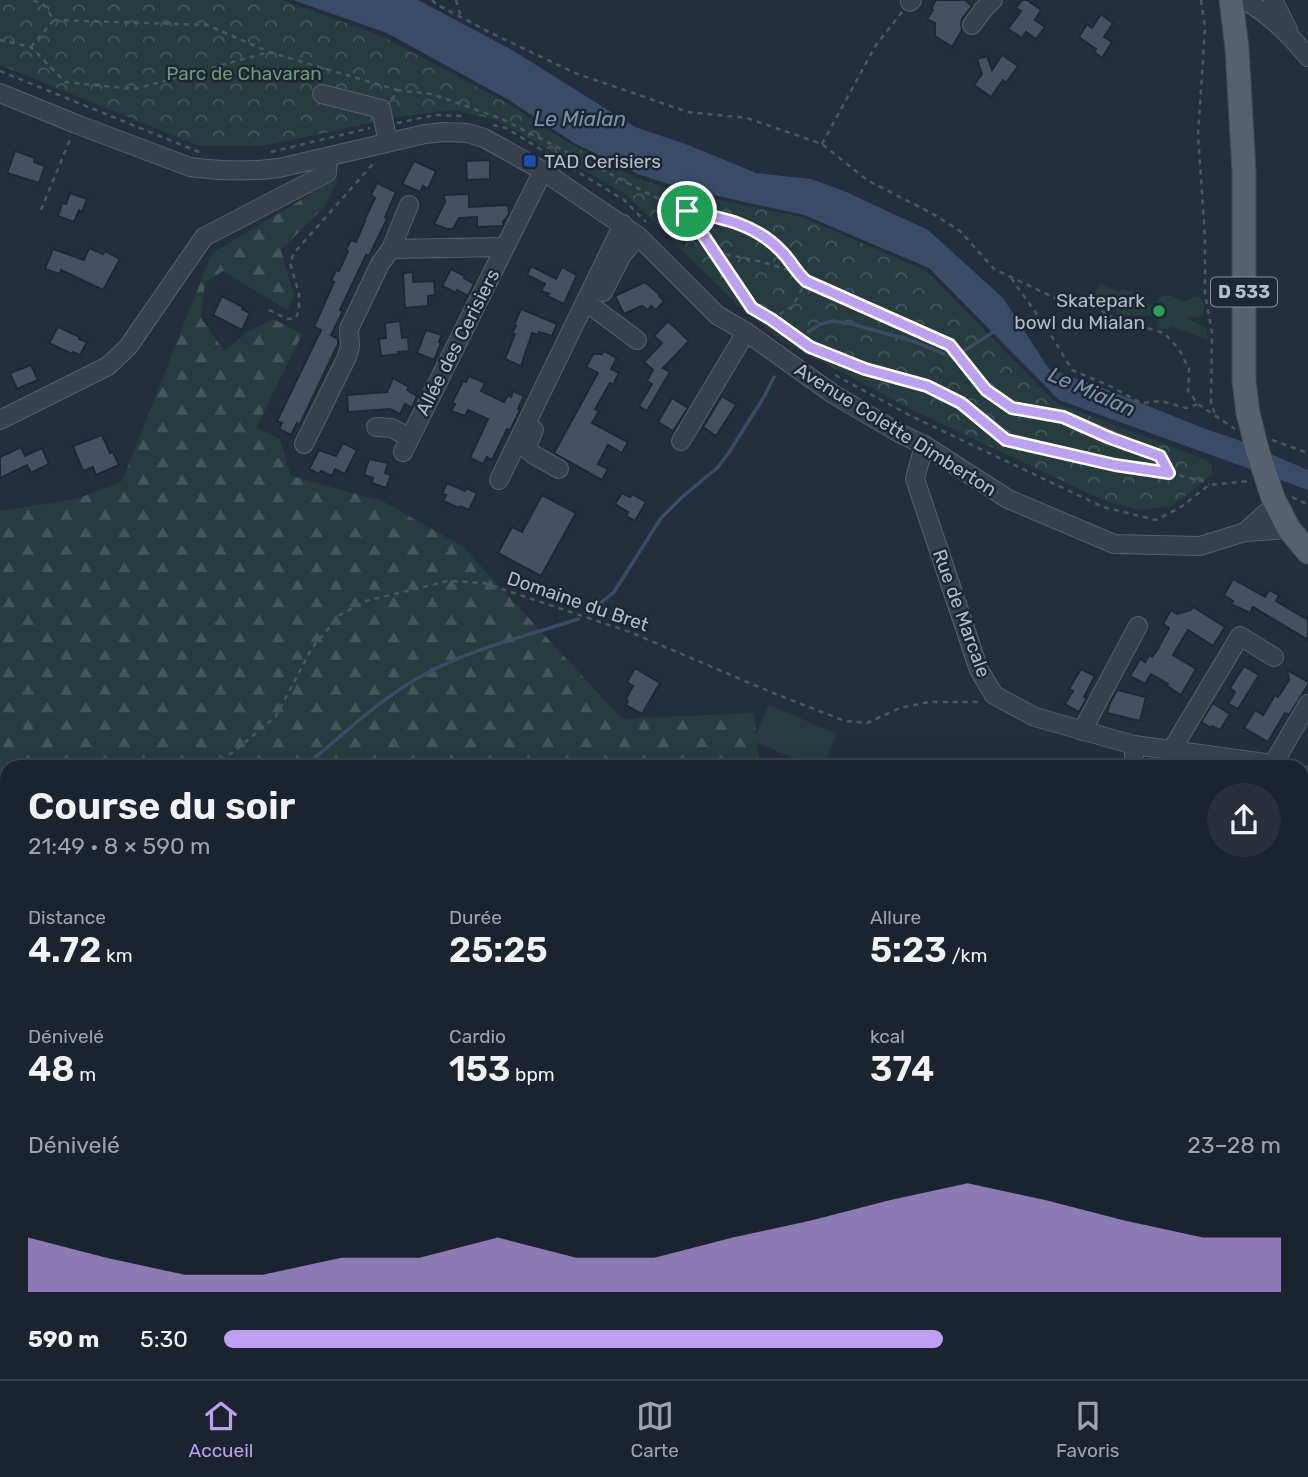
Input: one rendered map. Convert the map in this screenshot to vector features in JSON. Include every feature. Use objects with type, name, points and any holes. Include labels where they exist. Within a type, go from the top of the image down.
[{"type":"main road","name":"D 533","points":[[1231,0],[1237,48],[1244,171],[1242,422],[1257,449],[1275,501],[1289,529],[1308,552]]},
{"type":"main road","name":"D 533","points":[[1244,171],[1250,114],[1250,1]]},
{"type":"street","points":[[1273,0],[1292,36],[1308,57]]},
{"type":"street","points":[[1250,1],[1292,36]]},
{"type":"street","points":[[972,25],[983,3]]},
{"type":"street","name":"Avenue Colette Dimberton","points":[[0,93],[190,167],[209,170],[254,171],[279,168],[445,132],[467,133],[484,138],[543,171],[623,224],[717,315],[746,332],[833,394],[924,445],[1008,499],[1114,544],[1200,546],[1245,532],[1289,529]]},
{"type":"street","points":[[322,94],[381,109],[382,144]]},
{"type":"street","points":[[0,420],[108,366],[128,347],[204,237],[327,173],[328,157]]},
{"type":"street","name":"Allée des Cerisiers","points":[[376,427],[392,428],[406,445],[543,171]]},
{"type":"street","points":[[304,444],[346,357],[350,346],[349,329],[380,264],[391,249],[410,205]]},
{"type":"street","points":[[499,480],[623,224]]},
{"type":"street","points":[[559,469],[526,449],[622,254],[638,236]]},
{"type":"street","name":"Allée des Cerisiers","points":[[391,249],[505,247]]},
{"type":"street","points":[[594,308],[636,340]]},
{"type":"street","points":[[681,441],[746,332]]},
{"type":"street","name":"Rue de Marcale","points":[[924,445],[915,480],[979,670],[995,695],[1035,717],[1133,745],[1234,760]]},
{"type":"street","name":"Avenue Colette Dimberton","points":[[1245,532],[1275,501]]},
{"type":"street","points":[[1082,731],[1138,626]]},
{"type":"street","points":[[1171,751],[1240,636],[1274,657]]},
{"type":"street","points":[[1279,760],[1308,704]]},
{"type":"street","points":[[1133,745],[1134,760]]},
{"type":"path","points":[[32,0],[43,4],[54,20]]},
{"type":"path","points":[[432,0],[461,18],[575,73],[688,112],[747,118],[822,144],[867,180],[960,231],[994,269],[1055,298],[1092,305],[1113,318],[1164,333],[1179,349],[1189,369],[1188,391],[1198,404],[1216,418],[1242,422]]},
{"type":"path","points":[[456,0],[461,18]]},
{"type":"path","points":[[1201,0],[1205,28],[1198,135],[1205,237],[1205,293],[1212,333],[1211,402],[1216,418]]},
{"type":"path","points":[[822,144],[876,45],[911,1]]},
{"type":"path","points":[[31,47],[54,20]]},
{"type":"path","points":[[54,20],[207,25],[269,52],[397,90],[432,94],[502,118],[687,211],[727,218],[759,232],[782,251],[806,281],[950,345],[986,390],[1012,408],[1063,417],[1160,456],[1169,473]]},
{"type":"path","points":[[0,40],[31,47],[65,82],[135,89],[269,52]]},
{"type":"path","points":[[381,109],[396,95],[397,90]]},
{"type":"path","points":[[41,210],[76,124]]},
{"type":"path","points":[[269,310],[287,319],[296,318],[299,294],[290,263],[294,253],[372,165],[382,144]]},
{"type":"path","points":[[687,211],[752,308],[810,347],[865,369],[927,386],[961,403],[1006,440],[1115,465],[1169,473],[1209,485]]},
{"type":"path","points":[[716,252],[798,273]]},
{"type":"path","points":[[1010,276],[1072,370],[1111,386],[1141,403],[1161,401],[1186,408],[1198,404]]},
{"type":"path","points":[[771,319],[792,307],[806,281]]},
{"type":"path","points":[[1269,439],[1308,453]]},
{"type":"path","name":"Domaine du Bret","points":[[221,760],[276,716],[312,648],[340,615],[366,601],[448,580],[484,583],[630,632],[845,721],[867,723],[900,708],[929,702],[983,702],[995,695]]},
{"type":"green space","name":"Parc de Chavaran","points":[[0,0],[282,0],[384,37],[507,103],[572,145],[636,178],[680,192],[802,217],[926,271],[1056,403],[1209,461],[1213,474],[1172,506],[1140,510],[1103,500],[913,410],[779,339],[737,304],[627,195],[497,120],[454,110],[409,115],[263,146],[200,146],[0,65]]},
{"type":"green space","points":[[338,178],[325,206],[281,250],[294,296],[287,310],[223,271],[205,282],[201,318],[224,351],[249,331],[273,319],[302,334],[256,428],[280,439],[291,476],[382,501],[462,546],[622,719],[754,713],[758,760],[0,760],[0,511],[77,499],[122,481],[212,253]]},
{"type":"green space","name":"Skatepark bowl du Mialan","points":[[1100,283],[1118,291],[1124,289],[1140,295],[1141,303],[1155,305],[1158,298],[1168,295],[1180,300],[1200,297],[1205,304],[1202,315],[1188,319],[1207,328],[1208,340],[1170,326],[1168,330],[1157,326],[1159,321],[1154,317],[1123,315],[1112,307],[1112,313],[1102,307],[1106,299],[1094,295]]},
{"type":"green space","points":[[769,705],[837,734],[826,760],[798,760],[753,741]]},
{"type":"water","name":"Le Mialan","points":[[293,0],[418,0],[512,50],[635,127],[756,173],[811,179],[844,191],[928,230],[1003,298],[1049,369],[1238,440],[1308,470],[1308,490],[1059,400],[929,268],[804,215],[681,188],[638,174],[574,143],[509,100],[387,33]]},
{"type":"building","points":[[936,0],[965,0],[972,6],[962,19],[962,30],[952,47],[935,36],[935,23],[927,19]]},
{"type":"building","points":[[1022,0],[1027,0],[1041,10],[1035,20],[1045,27],[1036,39],[1026,32],[1022,38],[1008,29],[1021,11],[1016,8]]},
{"type":"building","points":[[1101,14],[1113,23],[1104,37],[1112,42],[1102,58],[1094,52],[1096,49],[1079,37],[1087,24],[1092,28]]},
{"type":"building","points":[[1002,55],[1018,66],[1006,83],[1003,80],[991,97],[974,85],[982,74],[977,59],[987,56],[992,70]]},
{"type":"building","points":[[15,151],[35,158],[34,162],[45,166],[39,183],[7,173]]},
{"type":"building","points":[[490,160],[490,179],[467,180],[466,161]]},
{"type":"building","points":[[414,161],[436,171],[428,189],[423,186],[420,192],[402,184]]},
{"type":"building","points":[[377,183],[396,192],[385,217],[387,219],[369,256],[366,255],[340,310],[343,311],[331,335],[338,339],[338,344],[300,424],[297,423],[291,435],[279,429],[282,423],[277,421],[321,330],[314,327],[334,282],[331,281],[336,270],[339,271],[351,240],[356,242],[375,198],[371,195]]},
{"type":"building","points":[[70,193],[87,199],[74,222],[58,216],[62,203],[66,204]]},
{"type":"building","points":[[469,194],[469,207],[508,205],[509,214],[503,226],[477,227],[477,217],[459,218],[453,229],[434,224],[445,202],[444,195]]},
{"type":"building","points":[[89,248],[103,254],[105,251],[120,259],[103,290],[61,270],[60,274],[45,269],[53,249],[84,260]]},
{"type":"building","points":[[531,266],[556,279],[562,267],[577,275],[564,304],[547,296],[549,294],[541,291],[545,284],[527,275]]},
{"type":"building","points":[[451,269],[474,284],[468,296],[442,286]]},
{"type":"building","points":[[413,272],[413,282],[434,281],[435,295],[428,296],[428,306],[405,308],[403,273]]},
{"type":"building","points":[[645,282],[664,301],[656,310],[651,306],[648,310],[642,306],[624,314],[615,296]]},
{"type":"building","points":[[222,296],[250,313],[242,330],[213,315]]},
{"type":"building","points":[[521,309],[557,324],[552,336],[532,333],[521,366],[505,359]]},
{"type":"building","points":[[400,321],[402,338],[408,337],[409,351],[381,356],[379,339],[386,338],[385,323]]},
{"type":"building","points":[[668,321],[689,341],[663,368],[670,372],[647,411],[639,406],[652,384],[647,381],[653,370],[644,362],[662,343],[654,336]]},
{"type":"building","points":[[58,327],[87,342],[80,355],[49,343]]},
{"type":"building","points":[[426,330],[442,335],[434,360],[417,353]]},
{"type":"building","points":[[604,351],[617,358],[611,369],[619,373],[595,409],[599,411],[592,423],[628,442],[622,453],[608,445],[598,464],[608,469],[602,480],[554,453],[598,373],[586,367],[593,354],[602,354]]},
{"type":"building","points":[[31,365],[38,380],[17,389],[10,373]]},
{"type":"building","points":[[469,376],[485,383],[481,391],[504,402],[508,395],[511,397],[513,391],[524,396],[510,430],[507,429],[492,460],[487,457],[483,464],[470,458],[488,419],[468,410],[465,416],[451,411],[463,381],[466,382]]},
{"type":"building","points":[[393,378],[409,387],[407,390],[417,396],[412,408],[405,404],[400,414],[390,409],[348,412],[347,395],[387,392]]},
{"type":"building","points":[[722,396],[736,405],[716,436],[703,427]]},
{"type":"building","points":[[672,398],[688,408],[673,431],[658,422]]},
{"type":"building","points":[[102,435],[119,465],[96,475],[93,467],[83,471],[73,446]]},
{"type":"building","points":[[343,443],[357,450],[345,474],[335,469],[332,476],[309,469],[319,450],[336,456]]},
{"type":"building","points":[[21,447],[25,456],[42,448],[49,464],[31,473],[27,465],[0,478],[0,457]]},
{"type":"building","points":[[369,459],[388,463],[385,473],[391,475],[386,488],[372,483],[373,478],[364,475]]},
{"type":"building","points":[[447,483],[477,493],[469,510],[443,501],[446,495],[442,494]]},
{"type":"building","points":[[622,493],[630,497],[632,494],[646,502],[635,521],[626,516],[628,512],[615,504]]},
{"type":"building","points":[[542,495],[576,513],[541,576],[498,553],[512,527],[522,532]]},
{"type":"building","points":[[1233,579],[1265,597],[1269,590],[1279,595],[1276,601],[1308,620],[1308,640],[1253,607],[1250,613],[1231,604],[1233,601],[1224,595]]},
{"type":"building","points":[[1193,607],[1225,627],[1213,646],[1188,630],[1173,655],[1196,669],[1181,695],[1151,674],[1145,684],[1130,676],[1140,659],[1145,662],[1149,655],[1152,657],[1157,650],[1169,628],[1163,624],[1171,610],[1177,614]]},
{"type":"building","points":[[1244,666],[1259,675],[1238,709],[1228,704],[1235,692],[1230,688]]},
{"type":"building","points":[[635,668],[660,683],[642,714],[626,705],[633,686],[627,682]]},
{"type":"building","points":[[1081,669],[1095,676],[1079,712],[1065,704],[1073,691],[1069,689]]},
{"type":"building","points":[[1287,670],[1308,682],[1308,685],[1289,715],[1285,713],[1268,742],[1244,728],[1255,710],[1263,715],[1275,695],[1278,697],[1289,680]]},
{"type":"building","points":[[1117,690],[1146,697],[1140,721],[1107,713]]},
{"type":"building","points":[[1213,703],[1230,714],[1220,730],[1201,722]]},
{"type":"waterway","points":[[808,332],[833,321],[852,324],[916,342],[944,354]]},
{"type":"waterway","points":[[964,351],[995,331]]},
{"type":"waterway","points":[[590,612],[614,592],[661,518],[717,468],[728,454],[774,377]]},
{"type":"waterway","points":[[312,760],[374,708],[418,678],[476,651],[578,619]]},
{"type":"place","name":"TAD Cerisiers","points":[[530,161]]},
{"type":"place","name":"Skatepark bowl du Mialan","points":[[1159,311]]},
{"type":"route","points":[[687,211],[727,218],[759,232],[782,251],[806,281],[950,345],[986,390],[1012,408],[1063,417],[1160,456],[1169,473],[1115,465],[1006,440],[961,403],[927,386],[865,369],[810,347],[752,308],[687,211]]}]
